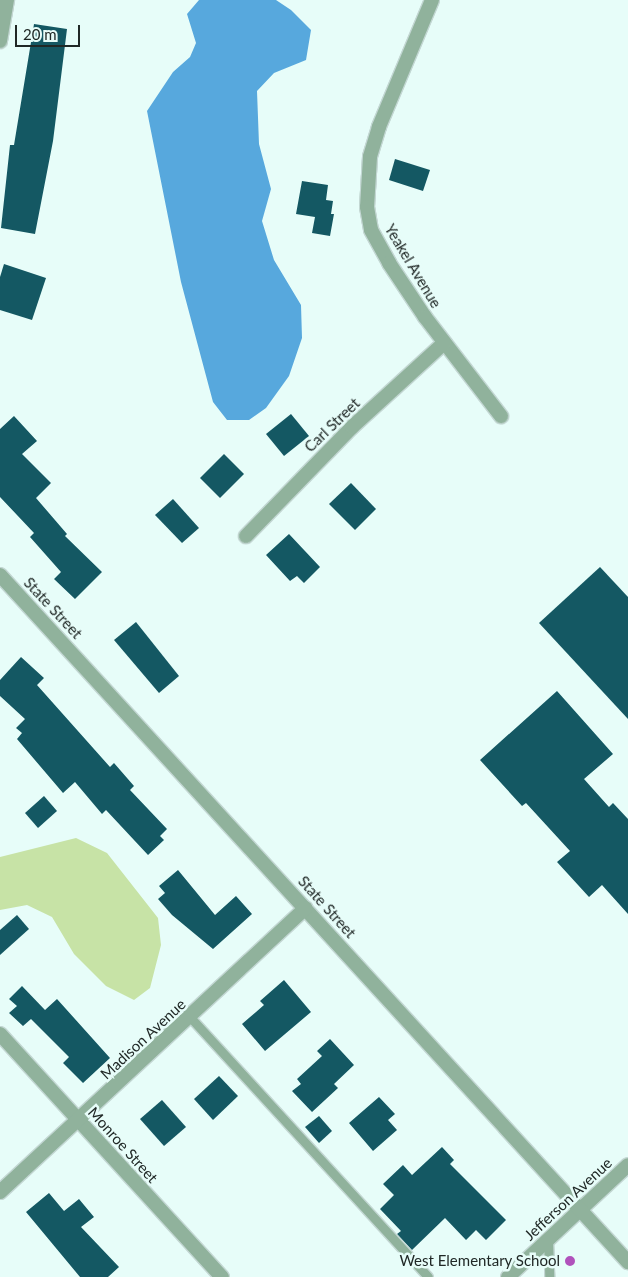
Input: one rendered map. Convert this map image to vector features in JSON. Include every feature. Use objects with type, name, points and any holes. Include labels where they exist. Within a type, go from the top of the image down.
[{"type":"street","points":[[0,41],[6,0]]},
{"type":"street","name":"Yeakel Avenue","points":[[432,0],[379,127],[370,157],[367,207],[372,230],[389,263],[444,343],[501,416]]},
{"type":"street","name":"Carl Street","points":[[246,536],[352,427],[444,343]]},
{"type":"street","name":"State Street","points":[[0,574],[628,1262]]},
{"type":"street","name":"Madison Avenue","points":[[0,1192],[79,1121],[306,908]]},
{"type":"street","name":"Monroe Street","points":[[0,1034],[222,1277]]},
{"type":"street","name":"Jefferson Avenue","points":[[508,1277],[628,1165]]},
{"type":"lane","points":[[190,1017],[428,1277]]},
{"type":"lane","points":[[548,1239],[549,1277]]},
{"type":"green space","points":[[76,838],[107,853],[158,918],[161,945],[150,988],[134,1000],[106,986],[74,954],[52,917],[27,905],[0,910],[0,857]]},
{"type":"water","points":[[199,0],[276,0],[291,10],[311,30],[306,60],[274,73],[257,91],[259,144],[271,189],[262,221],[274,260],[301,305],[302,338],[289,376],[266,408],[249,420],[227,420],[213,402],[181,282],[147,111],[173,72],[190,57],[196,43],[187,14]]},
{"type":"building","points":[[34,24],[67,29],[53,141],[35,234],[1,228],[10,145],[14,145]]},
{"type":"building","points":[[395,159],[430,170],[423,191],[389,180]]},
{"type":"building","points":[[302,181],[328,185],[326,200],[333,201],[331,214],[334,214],[330,236],[312,233],[315,217],[296,214]]},
{"type":"building","points":[[4,264],[46,278],[32,320],[0,310],[0,277]]},
{"type":"building","points":[[291,414],[309,436],[284,456],[266,434]]},
{"type":"building","points":[[14,416],[37,441],[22,454],[51,483],[36,498],[67,534],[65,536],[102,572],[75,599],[54,579],[61,572],[30,537],[34,533],[0,497],[0,429]]},
{"type":"building","points":[[224,454],[244,474],[220,498],[200,478]]},
{"type":"building","points":[[351,483],[376,509],[355,530],[329,504]]},
{"type":"building","points":[[173,499],[199,528],[182,543],[155,515]]},
{"type":"building","points":[[289,534],[320,567],[304,583],[297,576],[290,581],[266,555]]},
{"type":"building","points":[[600,567],[628,597],[628,719],[539,623]]},
{"type":"building","points":[[136,622],[179,676],[159,693],[114,640]]},
{"type":"building","points":[[21,657],[44,678],[37,685],[110,767],[114,763],[134,786],[130,790],[167,829],[160,836],[164,840],[148,855],[106,810],[102,814],[75,782],[63,793],[17,739],[22,733],[16,728],[25,719],[0,696],[0,680]]},
{"type":"building","points":[[557,691],[613,754],[584,779],[609,807],[613,803],[628,819],[628,914],[602,885],[589,897],[557,862],[570,851],[526,803],[522,806],[480,760]]},
{"type":"building","points":[[44,796],[57,811],[38,828],[25,813]]},
{"type":"building","points":[[178,870],[215,915],[236,896],[252,914],[213,949],[172,915],[158,899],[165,893],[159,886]]},
{"type":"building","points":[[17,915],[29,929],[0,955],[0,930]]},
{"type":"building","points":[[284,980],[311,1012],[265,1051],[242,1024],[264,1005],[260,1001]]},
{"type":"building","points":[[22,986],[45,1010],[57,999],[110,1058],[83,1083],[63,1063],[69,1057],[31,1019],[23,1026],[9,1013],[17,1006],[9,999]]},
{"type":"building","points":[[330,1039],[354,1065],[334,1084],[338,1088],[312,1112],[292,1091],[301,1084],[297,1079],[322,1056],[317,1051]]},
{"type":"building","points":[[219,1076],[238,1096],[213,1120],[194,1099]]},
{"type":"building","points":[[379,1097],[395,1114],[388,1120],[397,1130],[373,1151],[349,1123]]},
{"type":"building","points":[[162,1100],[186,1127],[164,1146],[140,1119]]},
{"type":"building","points":[[319,1116],[332,1131],[319,1143],[305,1127]]},
{"type":"building","points":[[442,1147],[454,1160],[450,1164],[506,1220],[486,1240],[476,1230],[466,1240],[445,1218],[412,1250],[397,1234],[401,1231],[380,1209],[394,1195],[383,1184],[403,1165],[412,1175]]},
{"type":"building","points":[[49,1193],[64,1211],[79,1199],[94,1217],[81,1227],[119,1267],[108,1277],[80,1277],[26,1212]]},
{"type":"place","name":"West Elementary School","points":[[570,1261]]}]
